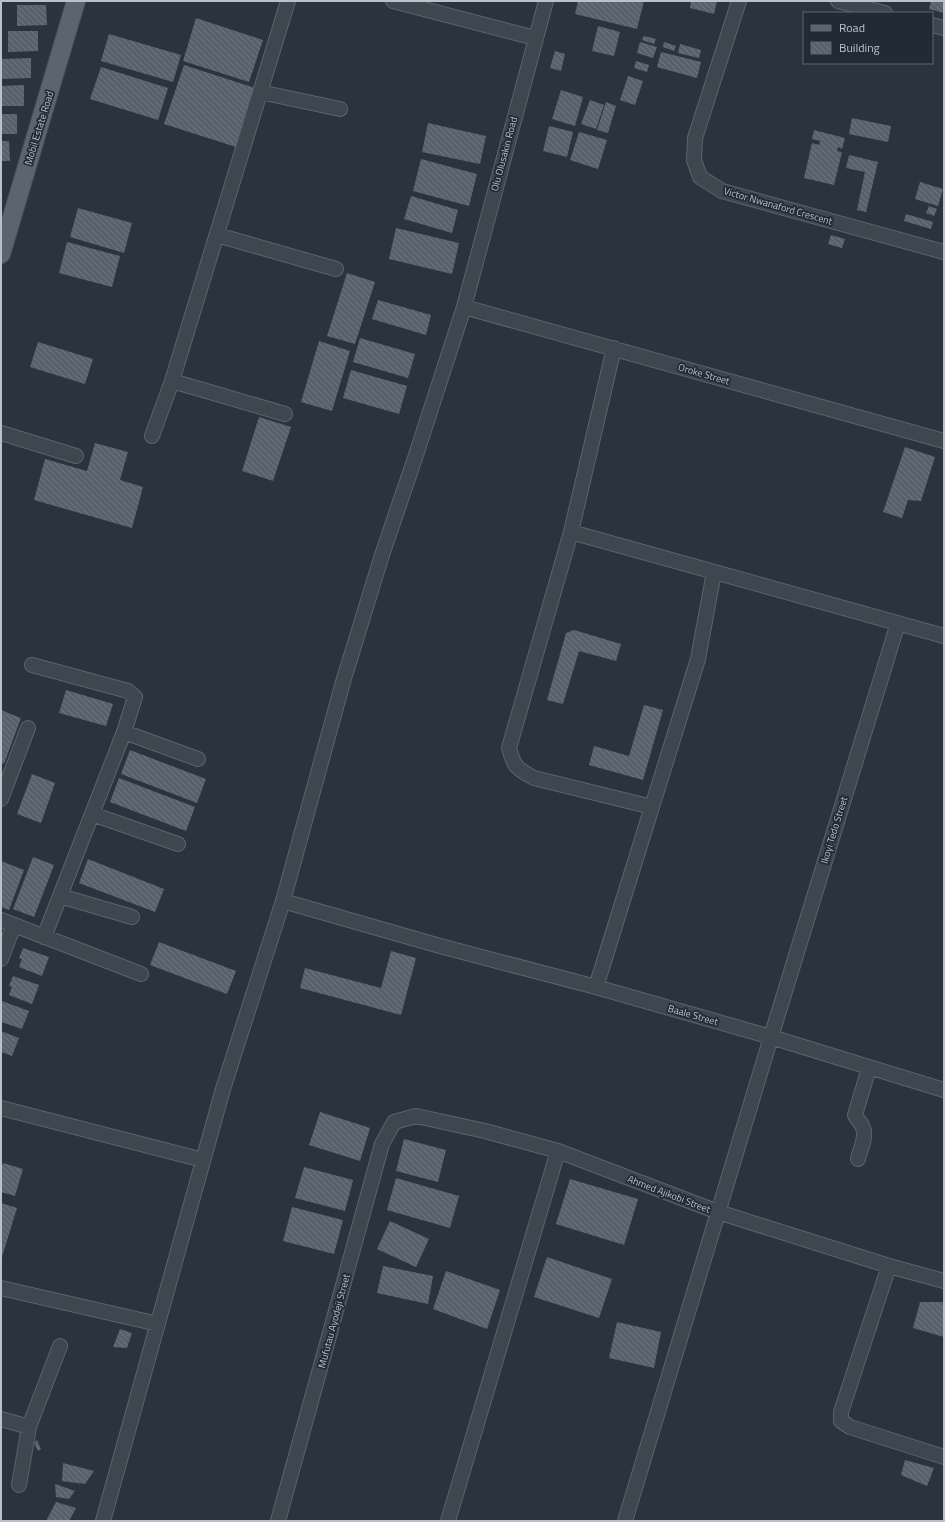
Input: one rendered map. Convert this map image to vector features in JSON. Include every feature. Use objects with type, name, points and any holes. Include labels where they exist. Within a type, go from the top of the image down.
[{"type":"main road","name":"Mobil Estate Road","points":[[1,254],[6,222],[76,1]]},
{"type":"street","points":[[152,436],[172,381],[288,1]]},
{"type":"street","points":[[393,1],[535,38]]},
{"type":"street","name":"Olu Olusakin Road","points":[[103,1521],[223,1089],[283,902],[343,682],[382,555],[464,307],[546,1]]},
{"type":"street","name":"Victor Nwanaford Crescent","points":[[739,1],[695,138],[694,160],[700,177],[722,191],[944,252]]},
{"type":"street","points":[[838,1],[881,12]]},
{"type":"street","points":[[933,25],[944,28]]},
{"type":"street","points":[[260,92],[340,109]]},
{"type":"street","points":[[217,235],[336,269]]},
{"type":"street","name":"Oroke Street","points":[[464,307],[944,440]]},
{"type":"street","points":[[614,348],[571,532],[509,748],[514,765],[522,772],[534,778],[652,807]]},
{"type":"street","points":[[172,381],[285,414]]},
{"type":"street","points":[[1,433],[76,456]]},
{"type":"street","points":[[571,532],[944,636]]},
{"type":"street","points":[[596,987],[698,659],[714,572]]},
{"type":"street","name":"Ikoyi Tedo Street","points":[[625,1521],[898,623]]},
{"type":"street","points":[[32,665],[128,691],[134,697],[124,732],[44,937]]},
{"type":"street","points":[[1,799],[28,728]]},
{"type":"street","points":[[124,732],[198,759]]},
{"type":"street","points":[[92,814],[178,844]]},
{"type":"street","points":[[60,896],[132,917]]},
{"type":"street","name":"Baale Street","points":[[283,902],[440,946],[596,987],[771,1037],[944,1090]]},
{"type":"street","points":[[1,959],[8,923],[141,974]]},
{"type":"street","points":[[858,1159],[865,1132],[863,1125],[857,1119],[855,1114],[869,1068]]},
{"type":"street","points":[[1,1108],[204,1160]]},
{"type":"street","name":"Ahmed Ajikobi Street","points":[[394,1122],[416,1116],[485,1131],[558,1151],[718,1212],[889,1266],[944,1280]]},
{"type":"street","name":"Mufutau Ayodeji Street","points":[[278,1521],[382,1144],[394,1122]]},
{"type":"street","points":[[448,1521],[558,1151]]},
{"type":"street","points":[[889,1266],[841,1412],[841,1421],[850,1427],[944,1457]]},
{"type":"street","points":[[1,1288],[158,1324]]},
{"type":"street","points":[[20,1485],[29,1427],[60,1346]]},
{"type":"street","points":[[1,1419],[29,1427]]},
{"type":"building","points":[[578,1],[644,1],[637,29],[575,14]]},
{"type":"building","points":[[691,1],[717,1],[714,14],[690,8]]},
{"type":"building","points":[[931,1],[944,1],[944,13],[929,9]]},
{"type":"building","points":[[17,5],[46,5],[47,25],[17,26]]},
{"type":"building","points":[[196,18],[263,40],[249,82],[183,61]]},
{"type":"building","points":[[598,26],[620,32],[614,56],[592,51]]},
{"type":"building","points":[[8,31],[38,31],[38,51],[8,52]]},
{"type":"building","points":[[109,34],[181,55],[173,82],[101,61]]},
{"type":"building","points":[[644,36],[656,39],[654,44],[642,40]]},
{"type":"building","points":[[640,42],[657,47],[653,58],[637,53]]},
{"type":"building","points":[[664,42],[676,46],[674,51],[663,47]]},
{"type":"building","points":[[680,44],[701,50],[699,58],[678,53]]},
{"type":"building","points":[[555,51],[565,54],[561,71],[550,68]]},
{"type":"building","points":[[661,52],[701,62],[697,78],[657,67]]},
{"type":"building","points":[[31,58],[31,78],[1,79],[1,59]]},
{"type":"building","points":[[636,61],[649,65],[647,72],[634,68]]},
{"type":"building","points":[[184,65],[255,88],[236,147],[164,124]]},
{"type":"building","points":[[101,67],[168,88],[158,120],[90,99]]},
{"type":"building","points":[[628,76],[643,81],[635,105],[620,100]]},
{"type":"building","points":[[24,85],[24,106],[1,106],[1,86]]},
{"type":"building","points":[[561,90],[583,97],[575,126],[552,119]]},
{"type":"building","points":[[590,100],[604,105],[596,129],[581,124]]},
{"type":"building","points":[[606,102],[616,106],[608,133],[597,130]]},
{"type":"building","points":[[1,114],[17,114],[17,134],[1,134]]},
{"type":"building","points":[[852,118],[891,126],[888,142],[849,134]]},
{"type":"building","points":[[428,123],[486,136],[480,164],[422,152]]},
{"type":"building","points":[[549,126],[573,132],[567,157],[543,151]]},
{"type":"building","points":[[814,130],[845,138],[842,149],[838,147],[837,151],[842,152],[834,185],[804,178],[812,143],[819,145],[820,141],[812,139]]},
{"type":"building","points":[[579,132],[607,140],[598,169],[570,160]]},
{"type":"building","points":[[1,141],[9,141],[10,161],[1,161]]},
{"type":"building","points":[[849,155],[878,162],[866,212],[857,210],[865,172],[846,168]]},
{"type":"building","points":[[421,159],[477,174],[469,206],[413,191]]},
{"type":"building","points":[[920,182],[943,189],[938,206],[915,199]]},
{"type":"building","points":[[411,196],[458,210],[452,233],[404,219]]},
{"type":"building","points":[[929,206],[937,209],[934,216],[926,213]]},
{"type":"building","points":[[78,208],[132,223],[124,253],[70,237]]},
{"type":"building","points":[[906,214],[933,222],[931,229],[904,221]]},
{"type":"building","points":[[396,228],[459,243],[452,274],[389,259]]},
{"type":"building","points":[[831,235],[845,239],[842,248],[828,244]]},
{"type":"building","points":[[67,242],[120,256],[112,287],[59,273]]},
{"type":"building","points":[[347,273],[375,282],[355,344],[327,336]]},
{"type":"building","points":[[378,300],[431,315],[426,335],[372,319]]},
{"type":"building","points":[[360,338],[415,354],[408,378],[353,362]]},
{"type":"building","points":[[319,341],[350,351],[332,411],[301,402]]},
{"type":"building","points":[[38,342],[93,359],[85,384],[30,367]]},
{"type":"building","points":[[351,370],[407,386],[399,414],[343,398]]},
{"type":"building","points":[[259,417],[291,427],[273,481],[242,471]]},
{"type":"building","points":[[95,443],[128,452],[120,480],[143,487],[132,528],[34,500],[45,459],[87,471]]},
{"type":"building","points":[[905,447],[935,457],[921,501],[908,500],[902,518],[883,512]]},
{"type":"building","points":[[574,630],[621,644],[616,661],[579,651],[563,704],[547,700],[566,633]]},
{"type":"building","points":[[66,690],[113,704],[106,726],[59,713]]},
{"type":"building","points":[[644,705],[663,710],[643,780],[589,765],[594,746],[629,756]]},
{"type":"building","points":[[1,710],[21,718],[4,764],[1,763]]},
{"type":"building","points":[[130,750],[206,779],[197,803],[121,774]]},
{"type":"building","points":[[32,774],[55,783],[41,823],[17,814]]},
{"type":"building","points":[[119,778],[195,807],[186,831],[110,802]]},
{"type":"building","points":[[33,857],[54,865],[34,917],[13,909]]},
{"type":"building","points":[[88,859],[164,889],[155,912],[79,883]]},
{"type":"building","points":[[1,861],[24,870],[9,910],[1,907]]},
{"type":"building","points":[[159,942],[236,971],[227,994],[150,965]]},
{"type":"building","points":[[23,948],[49,957],[42,976],[19,967],[22,959],[19,958]]},
{"type":"building","points":[[391,951],[416,958],[401,1015],[300,988],[305,968],[381,988]]},
{"type":"building","points":[[13,976],[39,985],[32,1004],[9,995],[12,987],[9,986]]},
{"type":"building","points":[[2,1001],[29,1011],[22,1029],[1,1022]]},
{"type":"building","points":[[1,1031],[19,1038],[12,1056],[1,1052]]},
{"type":"building","points":[[320,1112],[370,1128],[360,1161],[309,1145]]},
{"type":"building","points":[[404,1139],[446,1150],[438,1182],[396,1171]]},
{"type":"building","points":[[3,1163],[23,1169],[15,1196],[1,1192],[1,1169]]},
{"type":"building","points":[[304,1167],[353,1180],[345,1211],[295,1198]]},
{"type":"building","points":[[396,1178],[459,1196],[450,1228],[387,1210]]},
{"type":"building","points":[[570,1179],[638,1199],[624,1245],[556,1224]]},
{"type":"building","points":[[1,1203],[17,1208],[1,1260]]},
{"type":"building","points":[[292,1207],[343,1220],[334,1254],[283,1241]]},
{"type":"building","points":[[390,1221],[429,1239],[416,1267],[377,1249]]},
{"type":"building","points":[[547,1257],[612,1279],[599,1318],[534,1297]]},
{"type":"building","points":[[383,1266],[433,1276],[428,1304],[377,1293]]},
{"type":"building","points":[[446,1271],[500,1290],[487,1329],[433,1309]]},
{"type":"building","points":[[920,1302],[944,1303],[944,1337],[913,1328]]},
{"type":"building","points":[[617,1322],[661,1332],[654,1368],[609,1358]]},
{"type":"building","points":[[120,1329],[132,1333],[127,1348],[113,1347]]},
{"type":"building","points":[[37,1440],[41,1449],[38,1451],[34,1443]]},
{"type":"building","points":[[905,1460],[934,1468],[927,1486],[901,1475]]},
{"type":"building","points":[[63,1463],[94,1471],[85,1484],[62,1481]]},
{"type":"building","points":[[55,1484],[75,1491],[69,1499],[56,1497]]},
{"type":"building","points":[[56,1502],[76,1508],[69,1521],[46,1521]]}]
